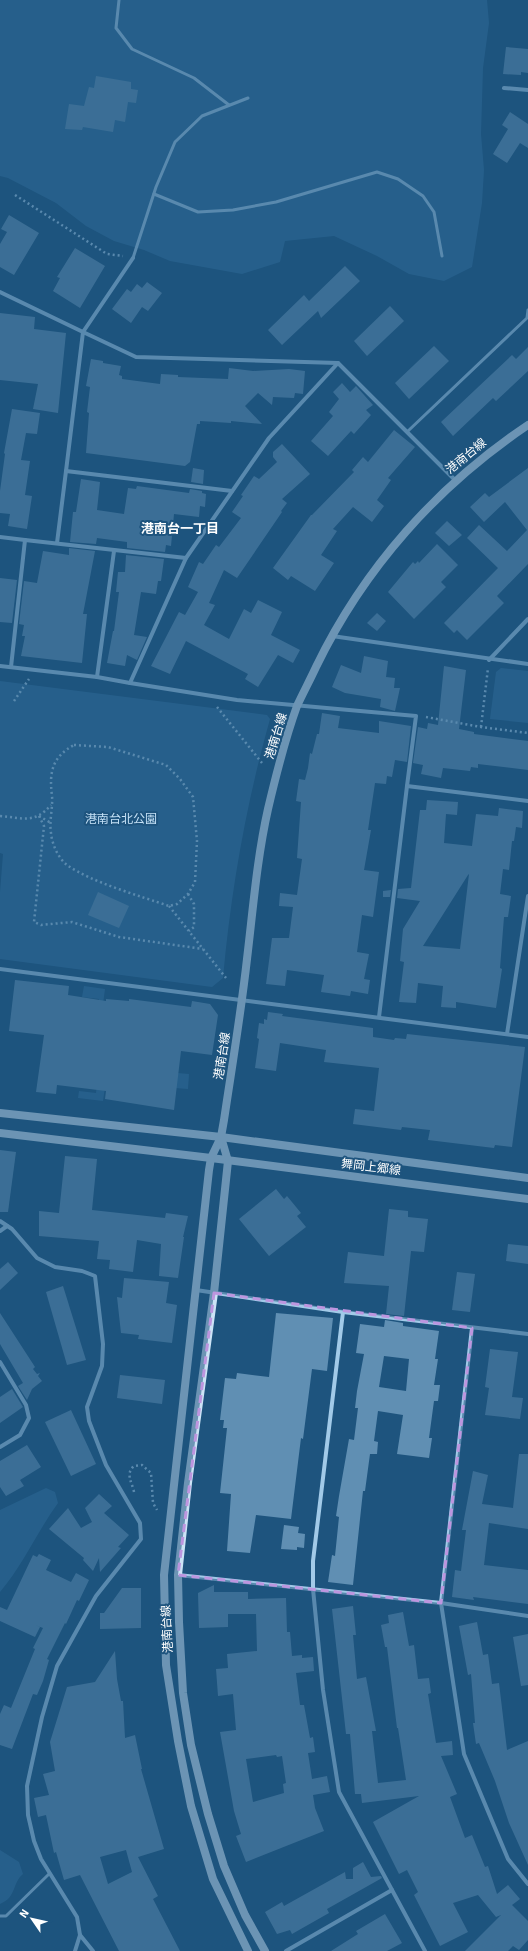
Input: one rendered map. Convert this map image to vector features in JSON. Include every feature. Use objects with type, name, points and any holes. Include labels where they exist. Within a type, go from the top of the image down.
[{"type":"street","points":[[504,88],[528,90]]},
{"type":"street","points":[[57,543],[82,332],[133,258]]},
{"type":"street","points":[[0,292],[136,357],[338,363],[408,431],[455,480]]},
{"type":"street","points":[[130,683],[186,558],[269,438],[338,363]]},
{"type":"street","name":"港南台線","points":[[221,1137],[242,1001],[267,810],[298,706],[331,636],[373,571],[406,530],[455,480],[508,438],[528,425]]},
{"type":"street","points":[[66,471],[232,491]]},
{"type":"street","points":[[0,537],[186,558]]},
{"type":"street","points":[[11,667],[25,540]]},
{"type":"street","points":[[97,677],[114,551]]},
{"type":"street","points":[[489,660],[528,619]]},
{"type":"street","points":[[331,636],[489,660],[528,664]]},
{"type":"street","points":[[0,666],[97,677],[237,700],[416,716],[379,1017]]},
{"type":"street","points":[[407,786],[528,800]]},
{"type":"street","points":[[507,1034],[528,896]]},
{"type":"street","points":[[0,969],[528,1037]]},
{"type":"street","name":"舞岡上郷線","points":[[0,1113],[221,1137],[528,1178]]},
{"type":"street","name":"舞岡上郷線","points":[[0,1133],[211,1158],[528,1199]]},
{"type":"street","points":[[221,1137],[211,1158],[171,1494],[164,1575],[166,1665],[178,1741],[191,1806],[213,1879],[248,1951]]},
{"type":"street","points":[[221,1137],[228,1161]]},
{"type":"street","name":"港南台線","points":[[228,1161],[214,1294],[188,1483],[178,1575],[183,1693],[191,1745],[208,1814],[224,1866],[245,1915],[265,1951]]},
{"type":"street","points":[[0,1221],[12,1229],[37,1258],[55,1267],[82,1270],[95,1276],[103,1344],[102,1366],[87,1407],[89,1421],[106,1465],[140,1523],[141,1539],[96,1596],[57,1666],[42,1717],[27,1786],[28,1815],[34,1840],[49,1874],[77,1917],[80,1935],[75,1951]]},
{"type":"street","points":[[0,1231],[7,1226]]},
{"type":"street","points":[[196,1290],[214,1294],[343,1312],[528,1334]]},
{"type":"street","points":[[343,1312],[312,1562],[313,1589],[323,1690],[339,1792],[425,1951]]},
{"type":"street","points":[[472,1328],[441,1603],[464,1754],[508,1859],[528,1884]]},
{"type":"street","points":[[0,1362],[26,1405],[30,1418],[20,1435],[0,1447]]},
{"type":"street","points":[[178,1575],[441,1603],[528,1616]]},
{"type":"street","points":[[286,1951],[392,1890]]},
{"type":"street","points":[[80,1935],[94,1951]]},
{"type":"lane","points":[[119,0],[116,28],[132,49],[194,78],[229,105]]},
{"type":"lane","points":[[133,258],[154,194],[175,142],[202,116],[248,98]]},
{"type":"lane","points":[[154,194],[198,212],[233,210],[276,202],[377,172],[398,179],[423,196],[434,212],[442,256]]},
{"type":"lane","points":[[408,431],[527,318],[528,310]]},
{"type":"lane","points":[[0,1916],[6,1916],[49,1874]]},
{"type":"path","points":[[15,195],[107,254],[133,258]]},
{"type":"path","points":[[481,727],[489,660]]},
{"type":"path","points":[[14,701],[28,679]]},
{"type":"path","points":[[214,704],[262,763]]},
{"type":"path","points":[[416,716],[528,733]]},
{"type":"path","points":[[169,906],[177,904],[188,894],[195,882],[197,841],[193,797],[180,779],[166,765],[108,747],[74,745],[62,752],[54,762],[50,784],[52,804],[50,833],[59,857],[67,865],[97,880],[169,906],[226,978]]},
{"type":"path","points":[[0,816],[31,819],[39,816],[52,804]]},
{"type":"path","points":[[39,816],[51,823]]},
{"type":"path","points":[[39,816],[44,826],[34,922],[41,925],[72,922],[119,937],[203,949]]},
{"type":"path","points":[[188,894],[194,904],[194,927],[189,931]]},
{"type":"path","points":[[131,1507],[135,1496],[129,1471],[134,1466],[142,1465],[151,1472],[153,1503],[157,1510]]},
{"type":"highlighted area","points":[[214,1293],[472,1328],[441,1603],[178,1575]]},
{"type":"green space","points":[[0,0],[487,0],[489,23],[483,68],[481,134],[484,170],[482,203],[472,267],[444,281],[409,274],[377,256],[334,236],[285,241],[280,262],[242,274],[170,261],[144,250],[114,241],[86,226],[56,203],[8,178],[0,176]]},
{"type":"green space","points":[[501,668],[528,671],[528,723],[490,719],[496,672]]},
{"type":"green space","name":"港南台北公園","points":[[0,681],[267,715],[270,719],[261,751],[240,847],[230,912],[223,978],[212,987],[0,959],[0,892],[3,854],[0,853]]},
{"type":"green space","points":[[84,986],[105,989],[103,1004],[99,1003],[99,999],[82,997]]},
{"type":"green space","points":[[111,1046],[103,1101],[78,1098],[79,1091],[96,1093],[97,1084]]},
{"type":"green space","points":[[177,1073],[189,1074],[188,1089],[175,1088]]},
{"type":"green space","points":[[46,1488],[55,1492],[58,1503],[43,1525],[16,1571],[0,1592],[0,1510]]},
{"type":"green space","points":[[0,1850],[19,1862],[23,1874],[9,1898],[0,1904]]},
{"type":"building","points":[[506,47],[528,49],[528,73],[521,72],[521,75],[503,74]]},
{"type":"building","points":[[96,76],[131,82],[131,89],[138,90],[136,103],[128,102],[125,122],[115,120],[113,132],[83,127],[82,130],[65,129],[69,104],[84,106],[89,87],[94,88]]},
{"type":"building","points":[[510,112],[528,124],[528,148],[520,143],[507,163],[493,154],[508,129],[502,125]]},
{"type":"building","points":[[9,215],[39,233],[14,275],[0,267],[0,244],[7,232],[1,229]]},
{"type":"building","points":[[75,248],[105,266],[80,308],[53,291],[60,278],[57,277]]},
{"type":"building","points":[[345,266],[360,281],[321,318],[318,311],[282,345],[268,330],[304,295],[309,301]]},
{"type":"building","points":[[147,282],[162,293],[148,311],[142,307],[131,323],[112,309],[127,289],[131,292],[137,284],[142,288]]},
{"type":"building","points":[[390,306],[404,321],[367,356],[354,341]]},
{"type":"building","points":[[0,313],[35,317],[34,329],[66,333],[58,413],[33,409],[38,384],[0,380]]},
{"type":"building","points":[[434,346],[449,361],[409,399],[395,383]]},
{"type":"building","points":[[528,347],[528,371],[496,401],[493,398],[453,436],[441,422],[512,355],[516,359]]},
{"type":"building","points":[[91,359],[121,366],[119,375],[122,376],[122,379],[160,384],[161,374],[178,375],[178,377],[228,379],[229,368],[253,371],[289,369],[305,371],[303,394],[295,393],[294,398],[273,397],[272,405],[258,393],[245,406],[262,424],[231,421],[231,423],[200,421],[200,424],[197,424],[190,462],[185,466],[86,453],[89,413],[87,412],[90,387],[86,386]]},
{"type":"building","points":[[342,383],[350,392],[356,386],[373,405],[366,410],[371,415],[354,434],[351,431],[328,456],[311,441],[333,416],[329,412],[339,399],[333,392]]},
{"type":"building","points":[[12,409],[40,413],[37,434],[26,433],[21,460],[30,461],[25,495],[32,496],[27,529],[8,526],[10,514],[0,513],[0,491],[4,453]]},
{"type":"building","points":[[394,430],[415,447],[388,478],[391,480],[377,500],[384,506],[372,522],[353,507],[333,529],[337,531],[321,555],[334,563],[315,591],[291,576],[288,580],[273,568],[311,515],[354,472],[352,470],[363,457],[368,462]]},
{"type":"building","points":[[282,444],[310,474],[282,499],[287,503],[281,511],[282,512],[237,578],[224,570],[209,603],[215,605],[204,625],[229,639],[244,609],[251,613],[258,600],[282,612],[271,635],[300,650],[293,663],[278,655],[258,687],[245,679],[248,674],[186,641],[170,674],[151,666],[179,612],[185,615],[198,592],[188,587],[199,562],[203,564],[216,545],[219,547],[241,518],[232,512],[243,496],[241,495],[254,476],[259,479],[277,462],[273,457],[273,452]]},
{"type":"building","points":[[193,468],[204,470],[203,484],[191,482]]},
{"type":"building","points":[[528,468],[528,564],[497,596],[504,603],[467,640],[457,630],[454,633],[444,623],[498,568],[467,538],[479,525],[507,551],[527,530],[505,502],[484,522],[470,507],[485,493],[489,497]]},
{"type":"building","points":[[81,479],[100,482],[97,510],[124,514],[128,488],[136,489],[137,486],[189,493],[190,489],[202,491],[202,493],[206,494],[205,507],[200,506],[199,517],[174,514],[171,546],[166,545],[165,552],[127,548],[127,542],[97,538],[96,544],[70,542],[73,512],[76,512]]},
{"type":"building","points":[[447,521],[462,535],[449,546],[435,533]]},
{"type":"building","points":[[437,544],[458,565],[441,582],[446,587],[414,619],[388,592],[413,562],[415,564],[418,561],[419,563]]},
{"type":"building","points":[[69,548],[95,551],[83,614],[87,614],[82,663],[21,656],[25,636],[22,636],[24,625],[19,624],[24,581],[37,583],[43,551],[69,555]]},
{"type":"building","points":[[126,555],[164,559],[161,581],[158,581],[156,594],[141,592],[134,635],[147,637],[137,660],[127,655],[125,666],[107,663],[114,631],[119,592],[116,592],[118,572],[125,572]]},
{"type":"building","points":[[0,578],[17,580],[12,623],[0,622]]},
{"type":"building","points":[[377,613],[386,621],[377,631],[367,623]]},
{"type":"building","points":[[364,656],[388,661],[386,677],[395,678],[394,688],[400,688],[395,711],[380,707],[381,699],[345,693],[332,687],[341,665],[361,673]]},
{"type":"building","points":[[444,666],[466,670],[459,729],[474,732],[474,734],[528,741],[528,770],[478,764],[478,768],[471,767],[470,771],[443,768],[441,778],[421,774],[423,765],[413,763],[418,727],[427,729],[428,723],[438,725]]},
{"type":"building","points":[[322,713],[340,716],[338,728],[379,733],[379,721],[411,726],[407,762],[395,760],[392,777],[387,776],[386,784],[375,783],[368,830],[371,830],[364,870],[379,872],[373,917],[362,915],[357,952],[369,954],[364,979],[370,980],[368,994],[351,991],[350,996],[321,992],[324,975],[287,970],[285,986],[266,984],[272,938],[289,938],[293,907],[279,906],[280,893],[297,895],[302,859],[297,858],[301,802],[296,801],[299,779],[305,780],[310,753],[312,754],[317,734],[319,734]]},
{"type":"building","points":[[427,800],[458,802],[457,815],[446,814],[444,843],[472,846],[476,814],[498,816],[499,808],[523,811],[522,828],[516,827],[514,841],[512,841],[509,870],[503,869],[500,894],[511,896],[508,917],[504,917],[500,968],[502,969],[496,1008],[456,1002],[456,1008],[441,1007],[443,986],[418,983],[416,1003],[399,1002],[404,962],[400,961],[403,929],[420,901],[397,898],[398,889],[411,888],[420,810],[426,810]],"holes":[[[469,874],[460,949],[423,946]]]},
{"type":"building","points":[[391,890],[390,897],[383,897],[383,891]]},
{"type":"building","points":[[98,892],[129,906],[119,928],[88,915]]},
{"type":"building","points":[[15,980],[69,986],[68,995],[106,1001],[106,999],[129,1001],[129,999],[191,1007],[192,1001],[210,1004],[218,1015],[212,1055],[181,1051],[174,1110],[105,1099],[106,1091],[57,1085],[56,1094],[36,1092],[44,1035],[9,1031]]},
{"type":"building","points":[[268,1012],[283,1014],[282,1016],[373,1028],[373,1037],[394,1040],[395,1038],[406,1039],[407,1034],[525,1047],[512,1147],[495,1145],[494,1148],[428,1140],[430,1130],[402,1127],[401,1130],[353,1124],[355,1109],[374,1111],[379,1068],[324,1062],[326,1050],[280,1043],[276,1071],[255,1068],[259,1039],[257,1038],[259,1023],[264,1024],[264,1019],[267,1020]]},
{"type":"building","points":[[0,1150],[16,1152],[8,1212],[0,1212]]},
{"type":"building","points":[[65,1156],[97,1159],[92,1210],[165,1218],[166,1213],[188,1216],[183,1237],[178,1278],[159,1276],[161,1244],[137,1240],[133,1272],[109,1269],[110,1260],[97,1259],[99,1241],[39,1236],[39,1211],[59,1213]]},
{"type":"building","points":[[276,1189],[284,1199],[287,1196],[301,1213],[297,1216],[306,1227],[269,1256],[239,1219]]},
{"type":"building","points":[[389,1209],[408,1211],[408,1217],[428,1219],[424,1252],[411,1251],[404,1316],[386,1314],[389,1286],[344,1283],[348,1252],[384,1256]]},
{"type":"building","points":[[508,1244],[528,1246],[528,1264],[506,1261]]},
{"type":"building","points":[[8,1262],[18,1273],[0,1290],[0,1269]]},
{"type":"building","points":[[457,1272],[475,1274],[470,1312],[452,1310]]},
{"type":"building","points":[[124,1278],[169,1282],[166,1303],[177,1305],[172,1343],[138,1339],[139,1335],[121,1333],[117,1297],[122,1298]]},
{"type":"building","points":[[63,1286],[86,1360],[67,1365],[46,1292]]},
{"type":"building","points":[[0,1313],[35,1367],[33,1369],[37,1374],[40,1373],[38,1376],[42,1381],[32,1389],[27,1400],[18,1386],[23,1383],[0,1344]]},
{"type":"building","points":[[276,1313],[333,1318],[327,1371],[312,1369],[303,1439],[301,1438],[291,1519],[256,1515],[250,1553],[227,1551],[231,1494],[220,1493],[227,1428],[223,1428],[224,1420],[220,1420],[225,1378],[236,1379],[237,1373],[269,1377]]},
{"type":"building","points":[[385,1320],[403,1323],[403,1326],[439,1331],[435,1359],[438,1359],[434,1385],[440,1385],[438,1401],[434,1401],[429,1438],[432,1438],[429,1458],[397,1454],[403,1415],[378,1411],[374,1441],[378,1442],[377,1454],[370,1454],[365,1491],[363,1491],[353,1585],[328,1582],[332,1555],[335,1556],[339,1517],[336,1516],[339,1496],[349,1439],[354,1440],[358,1408],[355,1408],[364,1354],[356,1353],[360,1324],[384,1327]],"holes":[[[384,1356],[409,1359],[406,1391],[379,1387]]]},
{"type":"building","points":[[490,1349],[518,1352],[512,1397],[523,1398],[520,1419],[485,1415],[489,1388],[485,1387]]},
{"type":"building","points":[[120,1375],[165,1380],[162,1404],[117,1398]]},
{"type":"building","points":[[12,1389],[23,1407],[0,1423],[0,1397]]},
{"type":"building","points":[[71,1410],[96,1464],[71,1476],[45,1422]]},
{"type":"building","points":[[27,1445],[41,1467],[20,1480],[24,1486],[6,1496],[0,1487],[0,1461]]},
{"type":"building","points":[[519,1454],[528,1454],[528,1529],[489,1523],[484,1565],[528,1570],[528,1604],[473,1597],[474,1600],[452,1597],[455,1570],[461,1571],[466,1530],[462,1530],[473,1471],[488,1475],[482,1504],[513,1508]]},
{"type":"building","points":[[99,1494],[112,1506],[104,1513],[129,1535],[118,1547],[121,1548],[100,1572],[99,1558],[93,1571],[83,1560],[84,1558],[49,1529],[68,1508],[81,1528],[92,1522],[85,1508]]},
{"type":"building","points":[[284,1525],[299,1527],[298,1533],[305,1534],[304,1548],[297,1547],[297,1550],[281,1549]]},
{"type":"building","points":[[39,1554],[51,1560],[46,1570],[71,1582],[76,1573],[89,1580],[79,1601],[77,1600],[47,1659],[49,1660],[43,1681],[37,1695],[33,1694],[12,1749],[0,1745],[0,1714],[4,1705],[11,1708],[35,1649],[33,1648],[43,1628],[35,1625],[40,1627],[35,1637],[0,1621],[0,1607],[7,1610],[33,1555],[37,1557]]},
{"type":"building","points":[[214,1585],[214,1592],[248,1592],[248,1599],[286,1598],[287,1632],[290,1632],[292,1656],[302,1655],[302,1658],[313,1657],[314,1671],[296,1673],[300,1705],[304,1705],[310,1738],[313,1737],[315,1752],[308,1753],[312,1779],[327,1776],[330,1792],[313,1795],[315,1808],[324,1831],[246,1862],[236,1836],[241,1834],[234,1811],[220,1732],[236,1730],[233,1694],[218,1696],[216,1669],[228,1668],[227,1654],[257,1651],[256,1614],[228,1614],[228,1627],[199,1628],[198,1593]],"holes":[[[276,1755],[277,1757],[282,1756],[286,1783],[283,1784],[284,1793],[253,1802],[246,1759]]]},
{"type":"building","points":[[122,1588],[141,1588],[141,1628],[100,1629],[100,1613],[104,1613]]},
{"type":"building","points":[[353,1606],[356,1635],[353,1635],[357,1679],[366,1677],[376,1731],[372,1731],[378,1783],[406,1780],[397,1728],[387,1647],[385,1647],[381,1625],[389,1623],[388,1615],[403,1612],[409,1646],[414,1645],[418,1679],[429,1678],[431,1693],[428,1694],[436,1743],[452,1741],[453,1755],[441,1756],[457,1794],[450,1797],[465,1838],[472,1835],[485,1867],[488,1866],[497,1894],[508,1885],[520,1899],[512,1905],[528,1921],[528,1940],[519,1950],[513,1946],[508,1951],[465,1951],[501,1915],[496,1917],[478,1895],[453,1903],[468,1932],[440,1946],[414,1895],[418,1892],[407,1870],[399,1874],[373,1822],[419,1796],[362,1803],[361,1794],[355,1794],[350,1734],[346,1734],[332,1609]]},
{"type":"building","points":[[477,1622],[483,1655],[488,1654],[492,1684],[499,1683],[507,1750],[528,1741],[528,1865],[509,1823],[495,1781],[479,1743],[476,1744],[473,1723],[475,1723],[471,1674],[468,1675],[459,1626]]},
{"type":"building","points":[[528,1634],[528,1685],[521,1686],[513,1637]]},
{"type":"building","points":[[115,1651],[117,1679],[121,1701],[123,1701],[125,1738],[135,1735],[141,1769],[164,1849],[138,1857],[158,1896],[153,1899],[180,1951],[119,1951],[80,1875],[64,1880],[56,1852],[54,1853],[46,1815],[38,1817],[34,1798],[49,1795],[43,1774],[55,1771],[50,1742],[67,1687],[95,1682]],"holes":[[[126,1850],[132,1872],[108,1884],[100,1857]]]},
{"type":"building","points":[[363,1862],[371,1877],[381,1876],[382,1878],[327,1909],[329,1913],[292,1934],[290,1930],[277,1934],[265,1912],[282,1902],[284,1906],[345,1872],[346,1879],[353,1879],[353,1868]]},
{"type":"building","points":[[385,1914],[402,1943],[387,1951],[331,1951],[358,1934],[356,1931]]},
{"type":"district","name":"港南台一丁目","points":[[180,528]]}]
